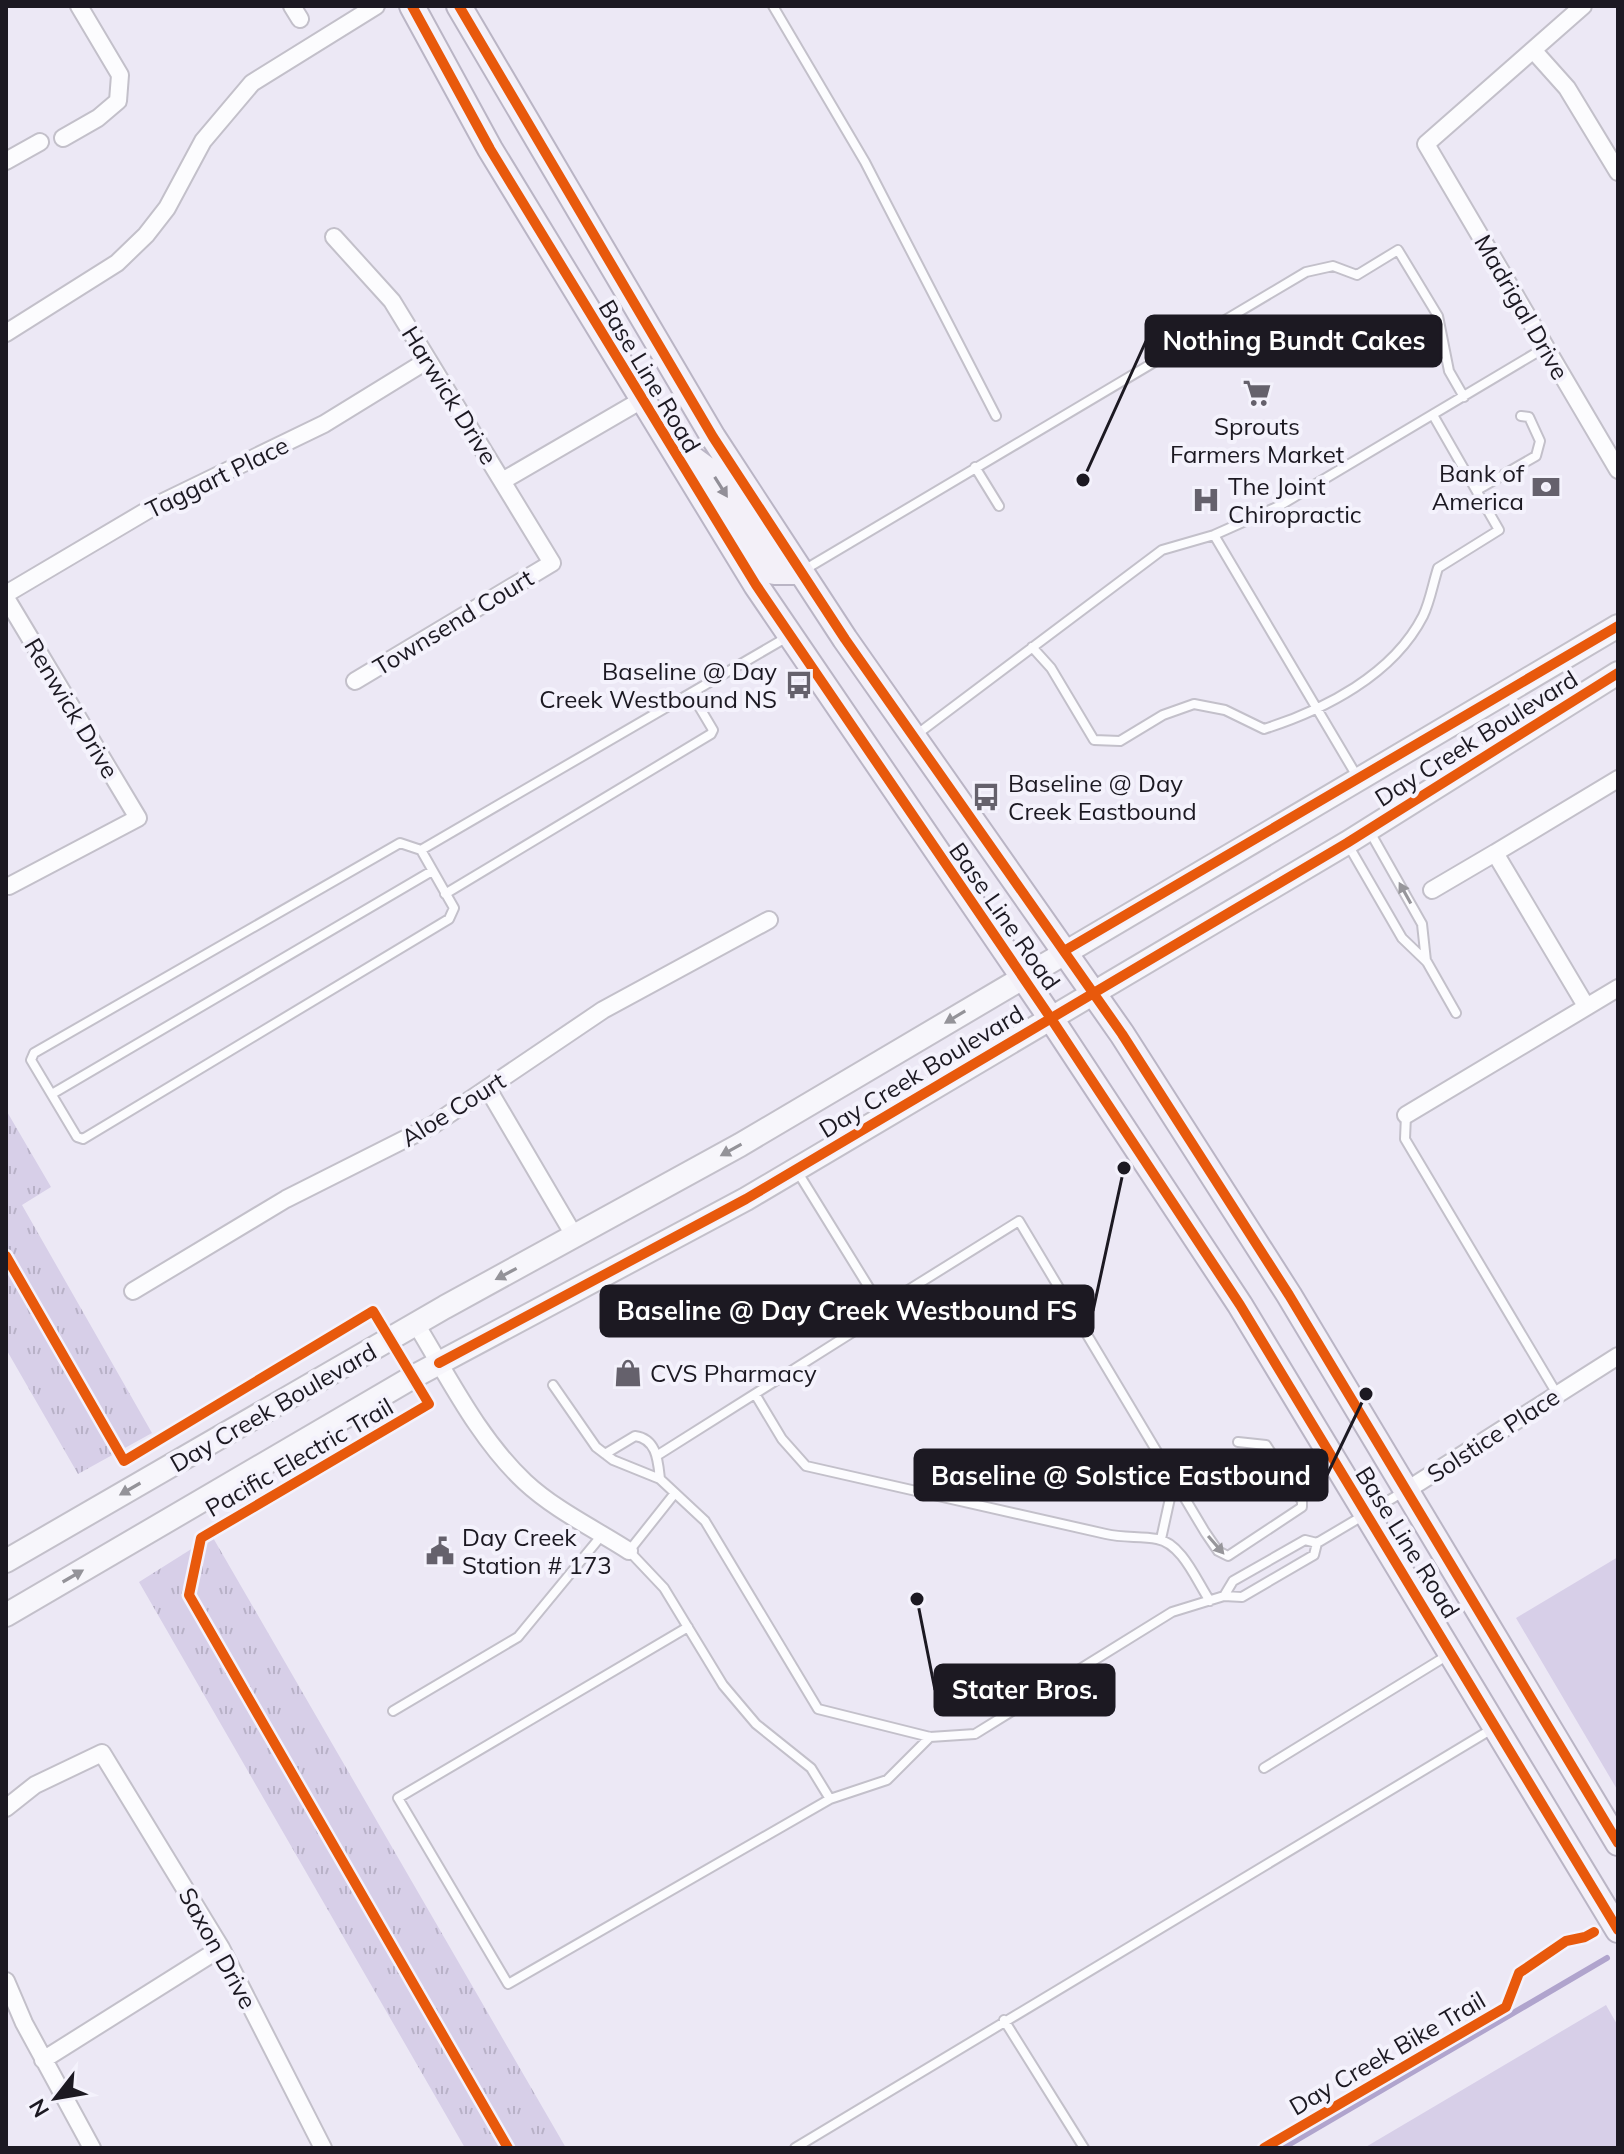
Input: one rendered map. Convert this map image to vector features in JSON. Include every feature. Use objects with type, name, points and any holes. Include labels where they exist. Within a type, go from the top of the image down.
[{"type":"main road","name":"Base Line Road","points":[[412,6],[490,149],[640,401],[790,636],[1050,1017],[1240,1305],[1618,1930]]},
{"type":"main road","name":"Base Line Road","points":[[459,6],[713,437],[801,572],[1094,992],[1260,1247],[1618,1843]]},
{"type":"main road","points":[[663,437],[712,473],[774,572],[801,572]]},
{"type":"main road","name":"Day Creek Boulevard","points":[[6,1561],[416,1324],[752,1138],[1618,626]]},
{"type":"main road","name":"Day Creek Boulevard","points":[[6,1615],[439,1363],[795,1169],[1347,843],[1618,673]]},
{"type":"street","points":[[63,138],[98,118],[118,101],[120,75],[79,6]]},
{"type":"street","points":[[6,333],[84,287],[117,263],[136,244],[167,208],[212,128],[252,83],[376,6]]},
{"type":"street","points":[[1583,6],[1533,50],[1567,88],[1618,172]]},
{"type":"street","name":"Madrigal Drive","points":[[1533,50],[1426,144],[1618,470]]},
{"type":"street","points":[[6,161],[40,142]]},
{"type":"street","name":"Harwick Drive","points":[[334,237],[392,301],[552,563]]},
{"type":"street","name":"Taggart Place","points":[[6,596],[153,507],[324,424],[428,360]]},
{"type":"street","points":[[504,480],[640,401]]},
{"type":"street","name":"Townsend Court","points":[[355,681],[552,563]]},
{"type":"street","name":"Renwick Drive","points":[[6,596],[138,818],[9,886]]},
{"type":"street","points":[[1432,890],[1618,779]]},
{"type":"street","points":[[1495,853],[1586,1006]]},
{"type":"street","name":"Aloe Court","points":[[133,1291],[249,1219],[433,1125],[603,1010],[769,920]]},
{"type":"street","points":[[1406,1115],[1618,988]]},
{"type":"street","points":[[488,1089],[575,1237]]},
{"type":"street","points":[[416,1324],[483,1433],[514,1471],[536,1492],[629,1551]]},
{"type":"street","name":"Solstice Place","points":[[1407,1490],[1618,1356]]},
{"type":"street","name":"Saxon Drive","points":[[6,1808],[35,1785],[102,1753],[221,1948],[323,2148]]},
{"type":"street","points":[[43,2060],[221,1948]]},
{"type":"street","points":[[6,1981],[43,2060],[92,2148]]},
{"type":"lane","points":[[773,6],[865,162],[996,416]]},
{"type":"lane","points":[[801,572],[1306,272],[1333,266],[1357,275],[1398,250],[1438,316],[1449,371],[1464,397]]},
{"type":"lane","points":[[915,735],[1162,550],[1214,535],[1279,506],[1546,347]]},
{"type":"lane","points":[[1032,647],[1051,668],[1094,740],[1120,741],[1163,715],[1194,704],[1225,710],[1264,729],[1355,688],[1396,652],[1423,616],[1438,568],[1499,530],[1433,415]]},
{"type":"lane","points":[[1477,490],[1536,456],[1540,441],[1529,417],[1521,416]]},
{"type":"lane","points":[[975,467],[999,506]]},
{"type":"lane","points":[[1214,535],[1358,779]]},
{"type":"lane","points":[[421,850],[790,636]]},
{"type":"lane","points":[[445,894],[711,734],[713,730],[691,693]]},
{"type":"lane","points":[[1369,829],[1422,924],[1427,962]]},
{"type":"lane","points":[[400,843],[421,850],[432,871],[454,908],[449,919],[83,1139],[77,1137],[31,1060],[34,1053],[400,843]]},
{"type":"lane","points":[[1347,843],[1402,938],[1427,962],[1456,1013]]},
{"type":"lane","points":[[52,1094],[432,871]]},
{"type":"lane","points":[[1406,1115],[1405,1139],[1557,1394]]},
{"type":"lane","points":[[795,1169],[881,1307]]},
{"type":"lane","points":[[658,1455],[864,1325],[881,1307],[1019,1221],[1218,1551],[1228,1556],[1302,1507],[1302,1501],[1266,1445],[1238,1442]]},
{"type":"lane","points":[[553,1385],[596,1447],[660,1479],[705,1521],[818,1709],[930,1737],[975,1734],[1172,1612],[1224,1596],[1242,1597],[1314,1555],[1317,1543],[1305,1540],[1233,1581],[1224,1596]]},
{"type":"lane","points":[[755,1394],[782,1439],[806,1466],[1106,1534],[1136,1540],[1161,1539],[1176,1549],[1210,1601]]},
{"type":"lane","points":[[605,1454],[635,1436],[643,1437],[658,1455],[660,1479]]},
{"type":"lane","points":[[1161,1539],[1174,1479]]},
{"type":"lane","name":"Solstice Place","points":[[1317,1543],[1407,1490]]},
{"type":"lane","points":[[675,1493],[629,1551],[664,1588],[731,1695],[756,1724],[811,1768],[830,1799]]},
{"type":"lane","points":[[393,1711],[518,1637],[602,1534]]},
{"type":"lane","points":[[688,1627],[398,1798],[508,1984],[830,1799],[887,1780],[930,1737]]},
{"type":"lane","points":[[1264,1768],[1452,1653]]},
{"type":"lane","points":[[795,2148],[1496,1727]]},
{"type":"lane","points":[[1004,2020],[1084,2148]]},
{"type":"green space","points":[[6,1110],[51,1187],[22,1205],[152,1433],[78,1474],[6,1349]]},
{"type":"green space","points":[[212,1536],[566,2148],[465,2148],[139,1582]]},
{"type":"green space","points":[[1618,1557],[1618,1791],[1516,1618]]},
{"type":"green space","points":[[1606,2005],[1618,2026],[1618,2148],[1364,2148]]},
{"type":"waterway","points":[[1283,2148],[1607,1958]]},
{"type":"cycle path","points":[[412,6],[490,149],[756,585],[1050,1017],[1240,1305],[1618,1930]]},
{"type":"cycle path","points":[[459,6],[713,437],[845,639],[1122,1034],[1289,1295],[1618,1843]]},
{"type":"cycle path","points":[[1064,951],[1618,626]]},
{"type":"cycle path","points":[[439,1363],[746,1199],[1347,843],[1618,673]]},
{"type":"cycle path","name":"Pacific Electric Trail","points":[[6,1256],[124,1461],[373,1311],[429,1404],[201,1538],[189,1595],[508,2148]]},
{"type":"cycle path","name":"Day Creek Bike Trail","points":[[1264,2148],[1506,2007],[1519,1973],[1566,1941],[1594,1932]]},
{"type":"place","name":"Sprouts Farmers Market","points":[[1257,393]]},
{"type":"place","name":"Nothing Bundt Cakes","points":[[1083,480]]},
{"type":"place","name":"Bank of America","points":[[1546,487]]},
{"type":"place","name":"The Joint Chiropractic","points":[[1206,500]]},
{"type":"place","name":"Baseline @ Day Creek Westbound NS","points":[[799,685]]},
{"type":"place","name":"Baseline @ Day Creek Eastbound","points":[[986,797]]},
{"type":"place","name":"Baseline @ Day Creek Westbound FS","points":[[1124,1168]]},
{"type":"place","name":"CVS Pharmacy","points":[[628,1373]]},
{"type":"place","name":"Baseline @ Solstice Eastbound","points":[[1366,1394]]},
{"type":"place","name":"Day Creek Station # 173","points":[[440,1551]]},
{"type":"place","name":"Stater Bros.","points":[[917,1599]]}]
